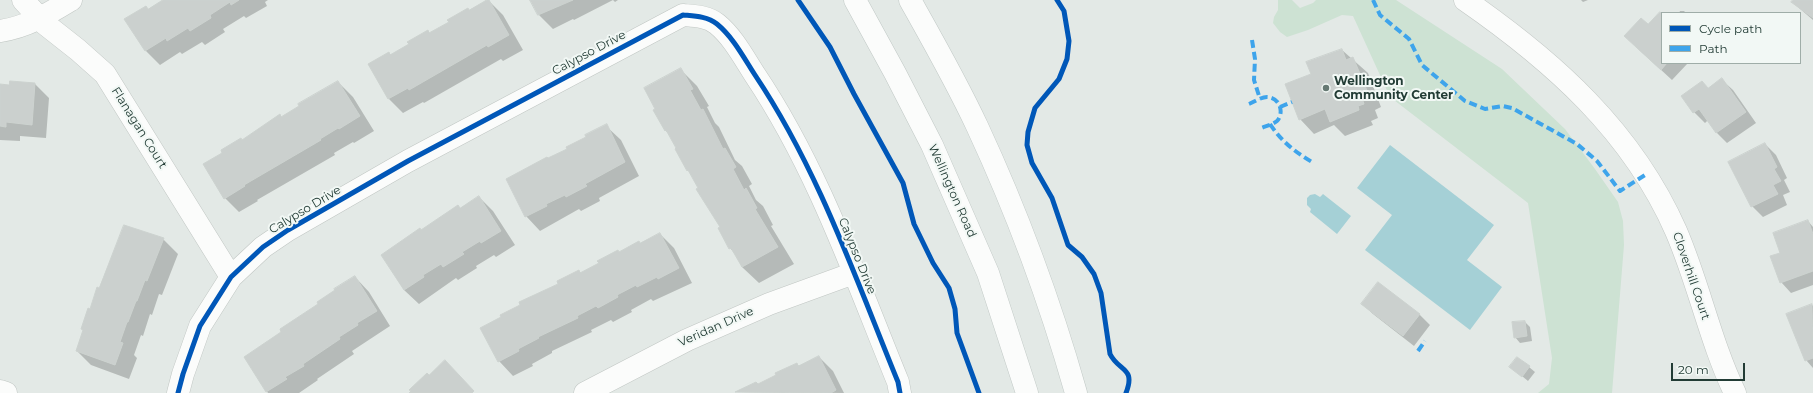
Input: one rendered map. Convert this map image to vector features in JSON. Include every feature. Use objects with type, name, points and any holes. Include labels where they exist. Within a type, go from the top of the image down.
[{"type":"street","name":"Flanagan Court","points":[[23,0],[40,19],[105,74],[231,276]]},
{"type":"street","points":[[0,31],[14,29],[40,19],[71,0]]},
{"type":"street","name":"Wellington Road","points":[[854,0],[896,73],[932,145],[988,273],[1027,393]]},
{"type":"street","points":[[910,0],[977,125],[1005,189],[1059,332],[1076,393]]},
{"type":"street","name":"Cloverhill Court","points":[[1465,0],[1506,29],[1561,75],[1596,109],[1629,150],[1657,194],[1676,231],[1694,279],[1709,330],[1735,393]]},
{"type":"street","name":"Calypso Drive","points":[[178,393],[200,326],[231,276],[263,247],[288,230],[408,161],[682,15],[700,16],[716,23],[728,35],[771,100],[800,151],[832,218],[898,382],[900,393]]},
{"type":"street","name":"Veridan Drive","points":[[584,393],[687,340],[769,304],[854,273]]},
{"type":"street","points":[[0,391],[6,393]]},
{"type":"green space","points":[[1278,0],[1292,0],[1300,8],[1313,3],[1316,0],[1396,0],[1502,69],[1565,129],[1618,202],[1623,221],[1624,245],[1612,393],[1538,393],[1549,384],[1552,358],[1528,203],[1390,97],[1353,16],[1342,15],[1308,30],[1287,37],[1280,32],[1273,23],[1274,17],[1278,10]]},
{"type":"water","points":[[1390,145],[1494,225],[1467,260],[1502,287],[1470,330],[1365,250],[1392,215],[1357,188]]},
{"type":"water","points":[[1315,194],[1320,197],[1323,194],[1351,216],[1337,234],[1310,212],[1311,209],[1307,205],[1307,198],[1310,195]]},
{"type":"building","points":[[163,0],[239,0],[231,5],[230,2],[210,15],[211,18],[190,31],[188,28],[167,41],[166,38],[145,51],[124,19],[146,6],[148,9]]},
{"type":"building","points":[[489,0],[509,35],[488,47],[487,45],[409,90],[408,88],[388,99],[368,64],[389,52],[390,55],[409,44],[407,42],[428,30],[429,33],[449,22],[447,20],[468,8],[469,10]]},
{"type":"building","points":[[530,0],[573,0],[538,15]]},
{"type":"building","points":[[1793,0],[1813,0],[1813,18],[1791,2]]},
{"type":"building","points":[[1660,12],[1661,13],[1661,64],[1666,64],[1661,70],[1624,36],[1641,18],[1648,24]]},
{"type":"building","name":"Wellington Community Center","points":[[1342,49],[1346,60],[1353,57],[1368,93],[1361,95],[1364,104],[1358,106],[1359,110],[1330,122],[1325,109],[1299,120],[1285,84],[1311,74],[1306,62]]},
{"type":"building","points":[[681,68],[693,89],[690,90],[701,110],[703,109],[723,149],[725,148],[736,167],[733,169],[744,190],[746,188],[757,208],[755,209],[778,247],[742,267],[731,248],[729,249],[718,228],[720,227],[696,189],[698,188],[688,170],[687,171],[666,130],[665,131],[653,110],[655,109],[644,88]]},
{"type":"building","points":[[1722,78],[1746,112],[1716,133],[1699,109],[1693,113],[1681,96],[1702,81],[1708,88]]},
{"type":"building","points":[[10,81],[35,83],[32,125],[6,122],[6,127],[0,126],[0,84],[9,85]]},
{"type":"building","points":[[338,81],[360,116],[244,185],[245,186],[224,199],[203,164],[222,153],[221,150],[241,138],[242,140],[280,114],[281,117],[299,106],[298,104]]},
{"type":"building","points":[[607,124],[625,162],[585,184],[587,186],[566,197],[565,195],[546,204],[547,206],[525,217],[506,179],[547,157],[548,158],[567,149],[566,147],[586,137],[585,135]]},
{"type":"building","points":[[1765,143],[1777,167],[1774,169],[1781,181],[1773,185],[1778,194],[1751,207],[1728,162]]},
{"type":"building","points":[[479,196],[501,231],[462,252],[464,254],[443,267],[441,264],[423,275],[424,277],[404,290],[381,255],[420,228],[421,230],[458,205],[460,208]]},
{"type":"building","points":[[1808,220],[1813,234],[1813,271],[1780,283],[1770,256],[1780,253],[1773,233]]},
{"type":"building","points":[[124,225],[164,238],[147,281],[145,280],[127,322],[120,342],[123,343],[115,365],[76,351],[88,308],[90,309],[97,287],[99,288]]},
{"type":"building","points":[[660,233],[679,268],[658,279],[657,277],[637,287],[636,285],[617,295],[618,297],[598,308],[596,306],[577,316],[578,318],[538,337],[539,338],[518,349],[519,351],[498,362],[480,328],[501,317],[500,315],[520,305],[519,302],[558,284],[557,281],[579,270],[580,273],[599,263],[597,261],[618,250],[619,252],[639,241],[640,243]]},
{"type":"building","points":[[355,276],[377,311],[357,323],[358,325],[339,337],[340,339],[303,364],[304,366],[285,377],[287,379],[266,392],[244,357],[281,332],[280,329],[318,304],[317,302],[335,290],[334,289]]},
{"type":"building","points":[[1378,282],[1420,314],[1403,336],[1361,304]]},
{"type":"building","points":[[1812,304],[1813,358],[1805,361],[1786,314]]},
{"type":"building","points":[[1525,321],[1527,336],[1514,338],[1512,322]]},
{"type":"building","points":[[819,356],[836,390],[831,393],[735,392],[756,382],[758,384],[776,375],[775,373],[797,363],[798,366]]},
{"type":"building","points":[[1517,357],[1530,366],[1522,377],[1509,367]]},
{"type":"building","points":[[445,360],[474,391],[472,393],[409,393],[411,391],[409,390],[427,373],[429,375]]},
{"type":"marked path","points":[[1373,0],[1380,15],[1409,39],[1422,65],[1465,101],[1485,109],[1503,106],[1512,108],[1577,144],[1597,161],[1620,191],[1645,175]]},
{"type":"marked path","points":[[1252,40],[1255,59],[1254,80],[1260,99]]},
{"type":"marked path","points":[[1249,104],[1267,97],[1275,99],[1280,106],[1281,109],[1277,121],[1259,129]]},
{"type":"marked path","points":[[1280,107],[1292,102]]},
{"type":"marked path","points":[[1270,124],[1289,146],[1312,162]]},
{"type":"marked path","points":[[1418,351],[1425,341]]},
{"type":"cycle path","points":[[798,0],[830,47],[903,183],[914,224],[933,263],[949,288],[955,309],[957,333],[979,393]]},
{"type":"cycle path","points":[[1057,0],[1064,11],[1069,41],[1067,59],[1059,79],[1035,108],[1028,132],[1027,145],[1032,163],[1052,198],[1068,245],[1082,257],[1094,274],[1101,293],[1110,354],[1128,374],[1129,385],[1126,393]]},
{"type":"cycle path","points":[[178,393],[200,326],[231,277],[263,247],[288,230],[408,161],[683,15],[709,19],[723,29],[738,48],[777,111],[798,148],[834,224],[898,382],[900,393]]},
{"type":"place","name":"Wellington Community Center","points":[[1326,88]]}]
